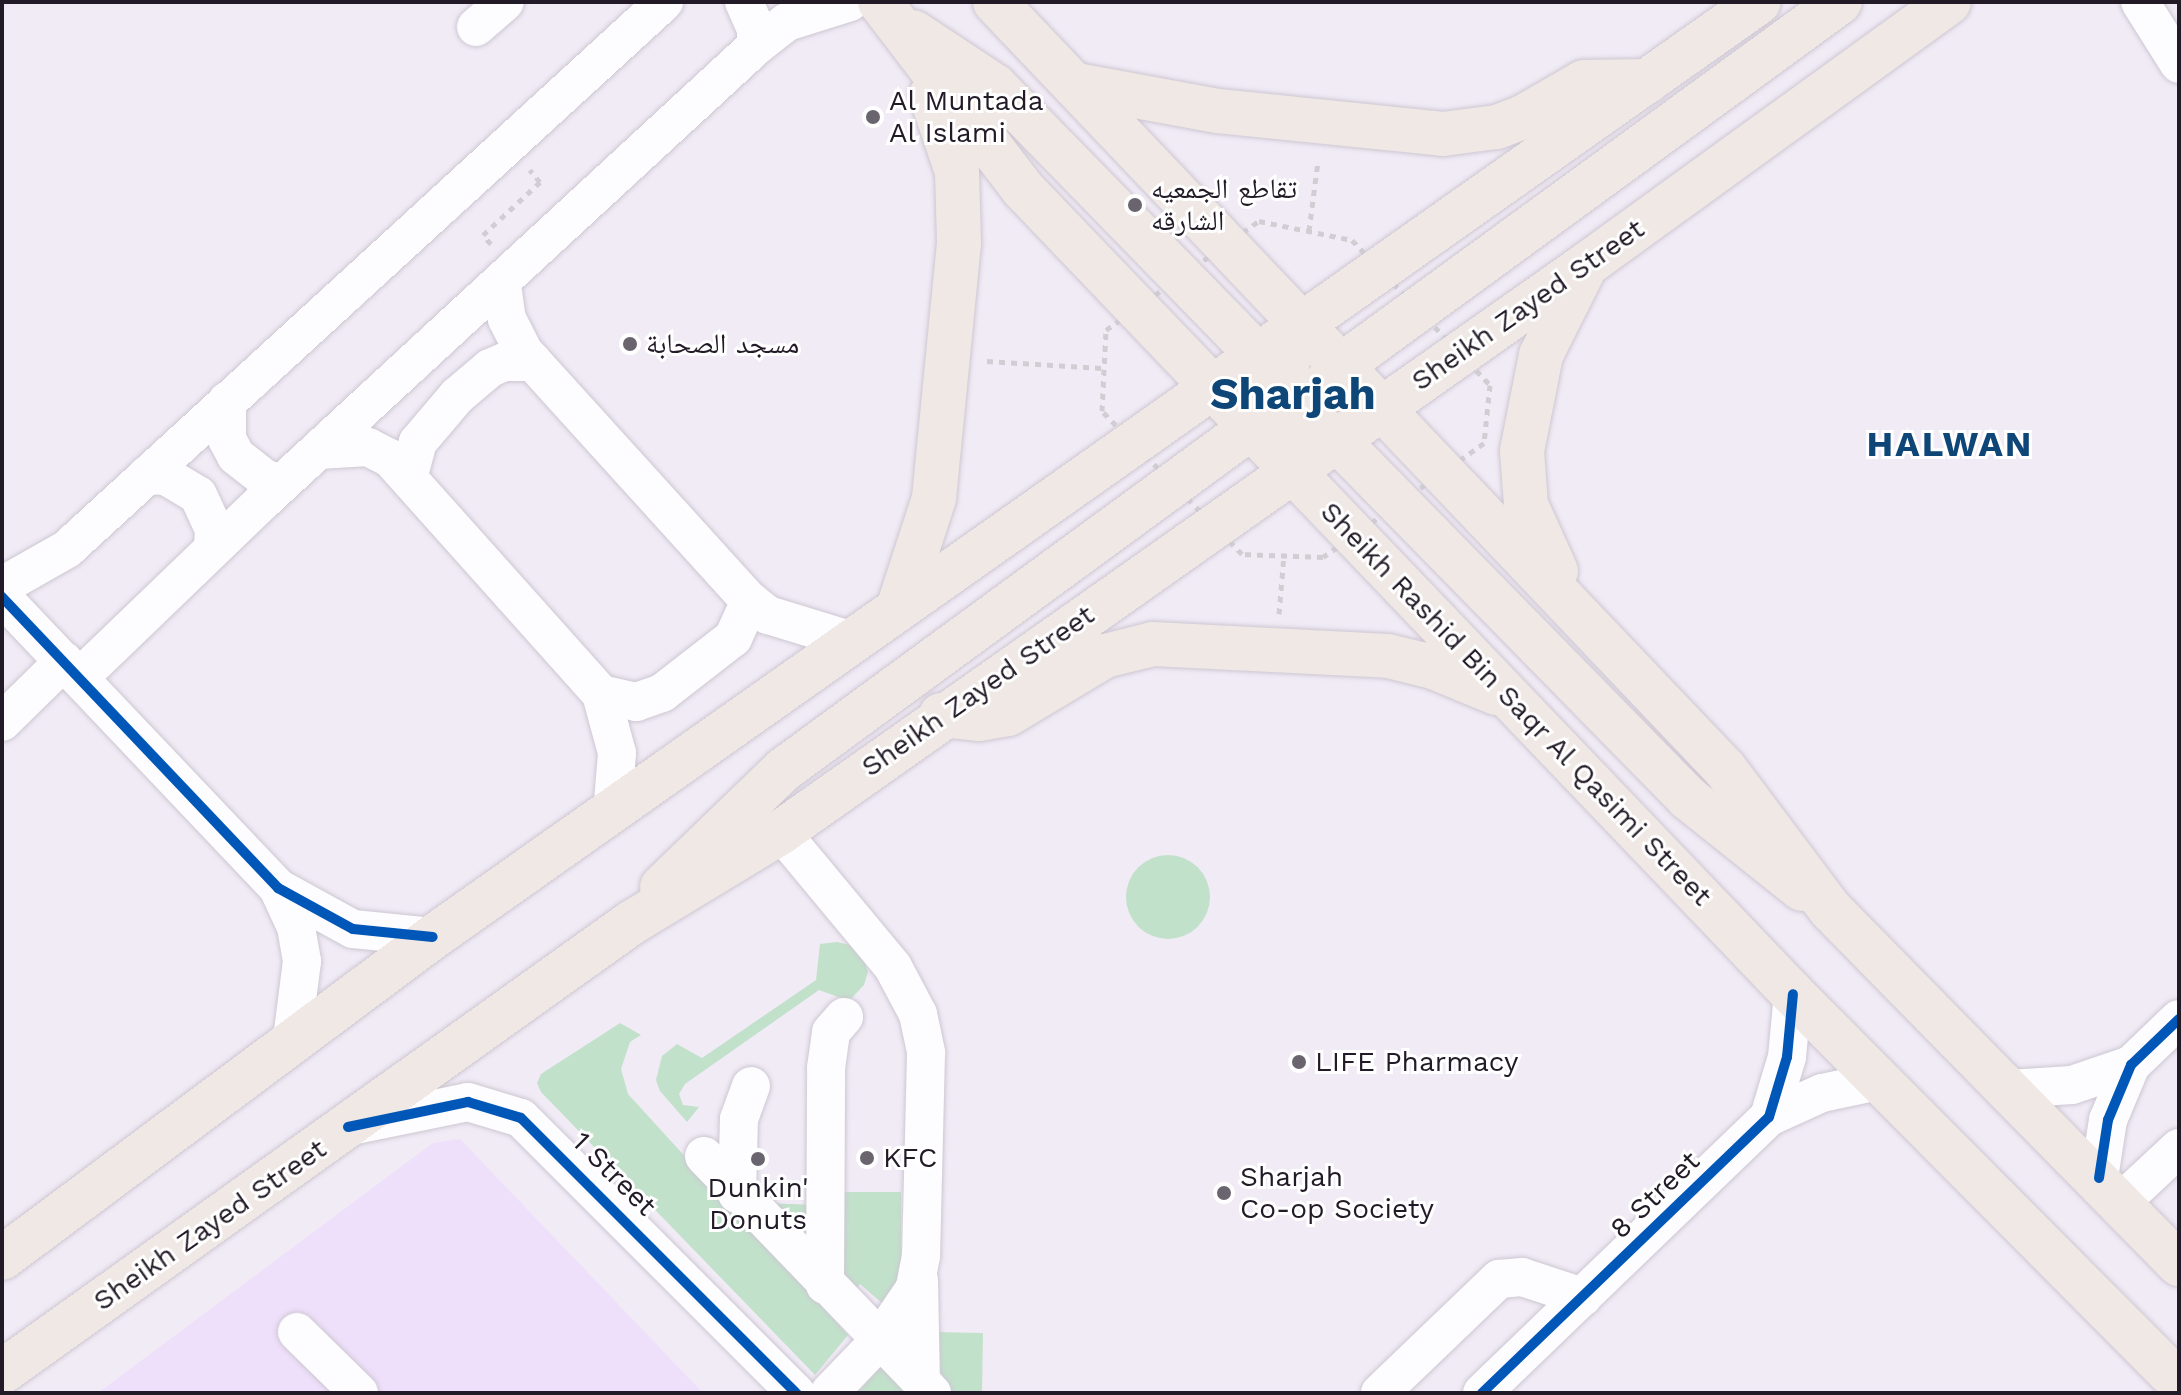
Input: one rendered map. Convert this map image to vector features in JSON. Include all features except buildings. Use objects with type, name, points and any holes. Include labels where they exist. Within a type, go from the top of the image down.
[{"type":"main road","name":"Sheikh Rashid Bin Saqr Al Qasimi Street","points":[[995,2],[1303,324],[1294,397],[1292,469],[1793,994],[2179,1382]]},
{"type":"main road","name":"Sheikh Zayed Street","points":[[2,1372],[631,923],[781,832],[941,715],[1292,469],[1294,397],[1303,324],[1759,2]]},
{"type":"main road","points":[[631,923],[698,848],[783,770],[1840,2]]},
{"type":"main road","name":"Sheikh Zayed Street","points":[[1294,397],[1383,408],[1949,2]]},
{"type":"main road","name":"Sheikh Rashid Bin Saqr Al Qasimi Street","points":[[892,14],[962,114],[1022,188],[1213,387],[1383,408],[1581,615],[1760,809],[1830,909],[2110,1190],[2179,1264]]},
{"type":"main road","points":[[892,14],[957,172],[959,243],[934,498],[898,609]]},
{"type":"main road","points":[[892,14],[995,86],[1294,397],[1688,798],[1830,909]]},
{"type":"main road","points":[[1076,85],[1191,107],[1443,134],[1470,132],[1523,117],[1584,82],[1648,81]]},
{"type":"main road","points":[[1581,615],[1534,530],[1522,451],[1541,355],[1586,265]]},
{"type":"main road","points":[[1391,329],[1388,346],[1394,364],[1422,379]]},
{"type":"main road","points":[[2,1258],[292,1039],[433,937],[612,814],[1213,387]]},
{"type":"main road","points":[[1170,417],[1191,420],[1205,435],[1202,466]]},
{"type":"main road","points":[[941,715],[979,719],[1008,714],[1084,667],[1129,648],[1276,648],[1418,663],[1477,683],[1518,705]]},
{"type":"street","points":[[476,27],[505,2]]},
{"type":"street","points":[[744,2],[756,29],[756,46]]},
{"type":"street","points":[[2,722],[72,669],[213,547],[509,278],[756,46],[787,22],[850,2]]},
{"type":"street","points":[[2138,8],[2179,64]]},
{"type":"street","points":[[2,586],[51,562],[506,145],[641,9]]},
{"type":"street","points":[[509,278],[507,319],[533,362],[750,601],[768,615],[853,641]]},
{"type":"street","points":[[409,475],[418,442],[457,396],[490,368],[504,362],[533,362]]},
{"type":"street","points":[[227,401],[227,439],[236,456],[265,479],[282,483]]},
{"type":"street","points":[[319,450],[368,447],[409,475],[601,694],[617,753],[612,814]]},
{"type":"street","points":[[147,475],[166,476],[198,495],[214,529],[213,547]]},
{"type":"street","points":[[2,597],[278,888],[353,929],[433,937]]},
{"type":"street","points":[[601,694],[636,702],[662,693],[733,638],[750,601]]},
{"type":"street","points":[[781,832],[893,967],[918,1014],[928,1073],[919,1273],[927,1388]]},
{"type":"street","points":[[278,888],[296,927],[302,961],[292,1039]]},
{"type":"street","name":"8 Street","points":[[1504,1386],[1583,1297],[1769,1117],[1787,1057],[1793,994]]},
{"type":"street","points":[[825,1285],[826,1068],[831,1032],[844,1017]]},
{"type":"street","points":[[2179,1019],[2131,1065],[2108,1120],[2110,1190],[2179,1148]]},
{"type":"street","points":[[2009,1089],[2072,1085],[2131,1065]]},
{"type":"street","points":[[1769,1117],[1822,1093],[1878,1081]]},
{"type":"street","points":[[737,1194],[739,1119],[751,1086]]},
{"type":"street","name":"1 Street","points":[[348,1127],[468,1102],[521,1118],[796,1393]]},
{"type":"street","points":[[704,1156],[737,1194],[927,1388]]},
{"type":"street","points":[[829,1393],[879,1341],[908,1303],[919,1273]]},
{"type":"street","points":[[1380,1393],[1499,1279],[1522,1277],[1583,1297]]},
{"type":"street","points":[[297,1332],[359,1393]]},
{"type":"path","points":[[1309,231],[1323,122]]},
{"type":"path","points":[[506,145],[540,182],[483,235],[509,278]]},
{"type":"path","points":[[949,358],[1102,368]]},
{"type":"path","points":[[1276,648],[1284,555]]},
{"type":"shaded area","points":[[460,1139],[703,1393],[98,1393],[433,1143]]},
{"type":"green space","points":[[1168,855],[1184,858],[1198,867],[1207,881],[1210,897],[1207,913],[1198,927],[1184,936],[1168,939],[1152,936],[1138,927],[1129,913],[1126,897],[1129,881],[1138,867],[1152,858]]},
{"type":"green space","points":[[837,942],[854,946],[863,956],[868,972],[864,985],[849,1001],[819,990],[685,1084],[679,1094],[683,1105],[699,1107],[687,1122],[660,1091],[656,1080],[662,1056],[677,1044],[702,1058],[816,980],[820,944]]},
{"type":"green space","points":[[620,1023],[641,1035],[630,1042],[621,1069],[628,1094],[848,1335],[815,1375],[541,1092],[537,1083],[541,1074]]},
{"type":"green space","points":[[833,1192],[901,1192],[901,1276],[890,1310],[860,1284],[849,1297],[843,1290]]},
{"type":"green space","points":[[761,1203],[818,1205],[816,1252]]},
{"type":"green space","points":[[937,1332],[983,1333],[982,1393],[951,1393],[938,1367]]},
{"type":"green space","points":[[886,1360],[918,1393],[857,1393]]},
{"type":"cycle path","points":[[2,597],[278,888],[353,929],[433,937]]},
{"type":"cycle path","points":[[1482,1393],[1769,1117],[1787,1057],[1793,994]]},
{"type":"cycle path","points":[[2099,1178],[2108,1120],[2131,1065],[2179,1019]]},
{"type":"cycle path","points":[[348,1127],[468,1102],[521,1118],[796,1393]]},
{"type":"place","name":"Al Muntada Al Islami","points":[[873,117]]},
{"type":"place","name":"تقاطع الجمعيه الشارقه","points":[[1135,205]]},
{"type":"place","name":"مسجد الصحابة","points":[[630,344]]},
{"type":"place","name":"LIFE Pharmacy","points":[[1299,1062]]},
{"type":"place","name":"KFC","points":[[867,1158]]},
{"type":"place","name":"Dunkin' Donuts","points":[[758,1159]]},
{"type":"place","name":"Sharjah Co-op Society","points":[[1224,1193]]},
{"type":"district","name":"Sharjah","points":[[1293,394]]},
{"type":"district","name":"HALWAN","points":[[1950,445]]}]
